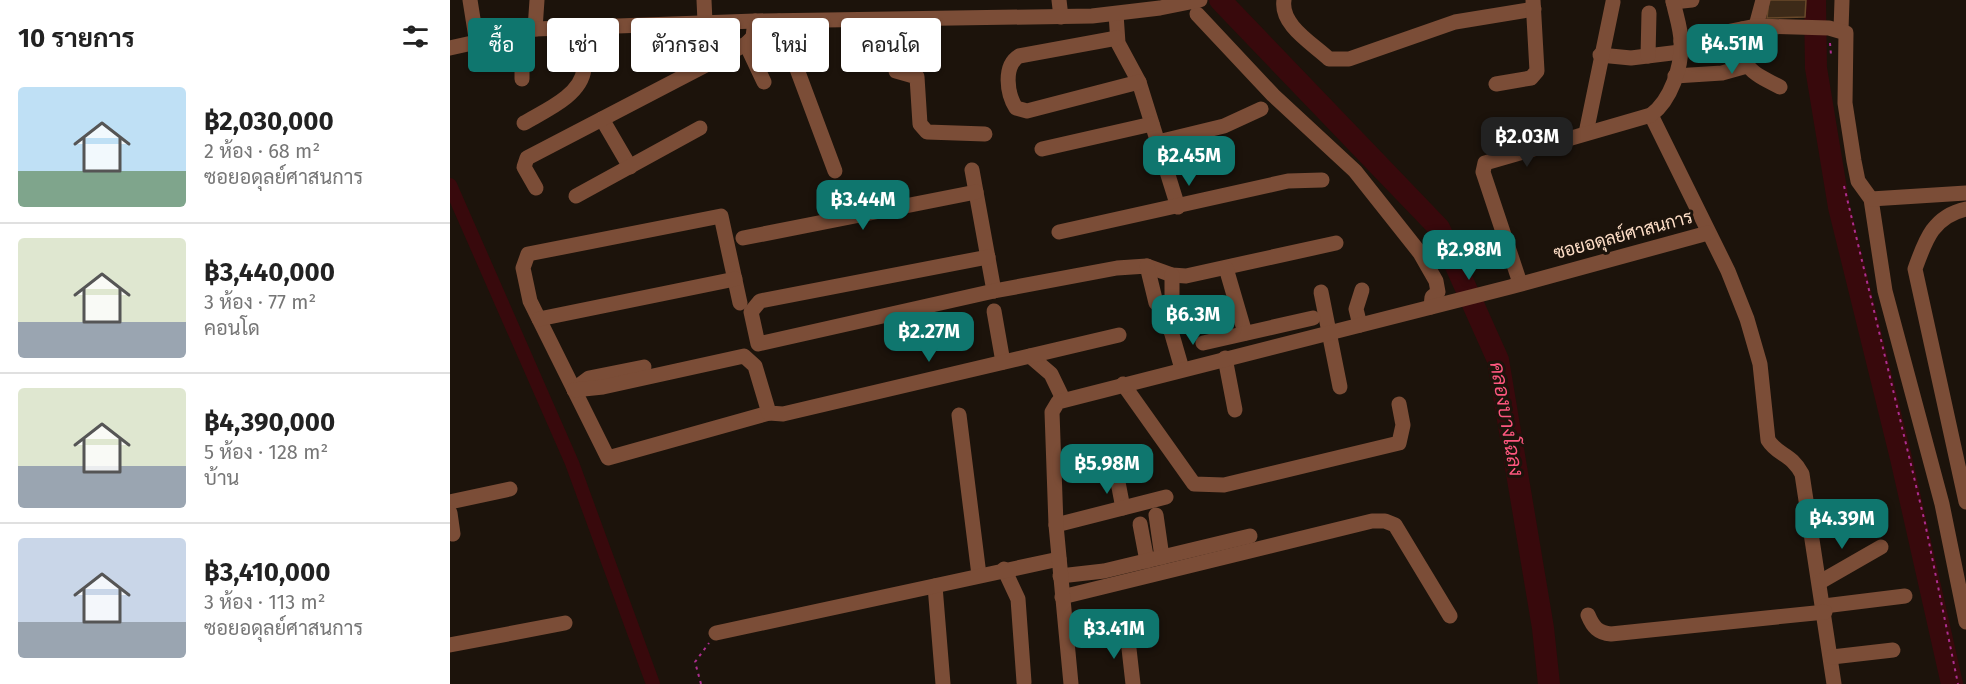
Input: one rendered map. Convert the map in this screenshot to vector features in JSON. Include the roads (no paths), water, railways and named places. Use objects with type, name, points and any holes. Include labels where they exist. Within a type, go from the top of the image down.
[{"type":"street","points":[[470,0],[473,18]]},
{"type":"street","points":[[532,18],[537,0]]},
{"type":"street","points":[[704,0],[705,18]]},
{"type":"street","points":[[1059,0],[1061,17]]},
{"type":"street","points":[[1284,0],[1283,10],[1291,24],[1329,59],[1337,60],[1349,59],[1455,21],[1534,4],[1537,71],[1532,78],[1496,84]]},
{"type":"street","points":[[1515,285],[1483,167],[1485,163],[1651,115],[1666,99],[1675,76],[1681,47],[1673,1],[1692,0]]},
{"type":"street","points":[[1763,0],[1749,27],[1742,59],[1747,66],[1780,87]]},
{"type":"street","points":[[1835,29],[1842,0]]},
{"type":"street","points":[[1586,133],[1600,55],[1613,2]]},
{"type":"street","points":[[941,19],[1116,15],[1160,8],[1198,7],[1273,95],[1356,171],[1419,253],[1436,281],[1438,292],[1432,297],[1433,307]]},
{"type":"street","points":[[1648,56],[1649,13]]},
{"type":"street","points":[[1116,15],[1117,38],[1139,82],[1178,207]]},
{"type":"street","points":[[1600,55],[1625,58],[1648,56],[1749,27],[1788,25],[1835,29],[1846,33],[1845,104],[1858,181],[1871,199],[1885,291],[1942,504],[1966,622]]},
{"type":"street","points":[[536,188],[524,167],[527,158],[746,44],[752,38]]},
{"type":"street","points":[[1117,38],[1019,56],[1012,61],[1009,69],[1010,99],[1016,108],[1027,111],[1139,82]]},
{"type":"street","points":[[746,44],[764,82]]},
{"type":"street","points":[[450,48],[468,45]]},
{"type":"street","points":[[1675,76],[1722,73],[1747,66]]},
{"type":"street","points":[[522,79],[523,72]]},
{"type":"street","points":[[524,123],[560,101],[577,86],[584,72]]},
{"type":"street","points":[[798,72],[835,171]]},
{"type":"street","points":[[900,72],[917,77],[920,124],[927,132],[985,134]]},
{"type":"street","points":[[1158,142],[1224,126],[1261,109]]},
{"type":"street","points":[[1651,115],[1728,272],[1760,364],[1768,440],[1773,449],[1796,462],[1802,474],[1825,609],[1834,684]]},
{"type":"street","points":[[602,119],[630,167]]},
{"type":"street","points":[[1042,149],[1152,124]]},
{"type":"street","points":[[576,196],[700,128]]},
{"type":"street","points":[[972,170],[994,291]]},
{"type":"street","points":[[1059,232],[1178,207],[1288,180],[1322,180]]},
{"type":"street","points":[[743,238],[976,192]]},
{"type":"street","points":[[1871,199],[1966,194]]},
{"type":"street","points":[[1966,209],[1943,217],[1924,243],[1915,269],[1966,502]]},
{"type":"street","points":[[740,303],[721,216],[528,254],[523,268],[530,301],[608,458],[769,413],[783,414],[1119,335]]},
{"type":"street","name":"ซอยอดุลย์ศาสนการ","points":[[1063,399],[1433,307],[1708,233]]},
{"type":"street","points":[[988,257],[760,301],[751,312],[758,344],[994,291],[1117,268],[1147,266],[1172,275],[1186,276],[1336,243]]},
{"type":"street","points":[[1147,266],[1165,307],[1182,369]]},
{"type":"street","points":[[1226,268],[1245,333]]},
{"type":"street","points":[[1165,307],[1172,275]]},
{"type":"street","points":[[539,319],[735,279]]},
{"type":"street","points":[[1360,325],[1356,309],[1362,290]]},
{"type":"street","points":[[1320,292],[1340,387]]},
{"type":"street","points":[[994,311],[1003,363]]},
{"type":"street","points":[[1203,343],[1313,318]]},
{"type":"street","points":[[574,390],[589,378],[694,356]]},
{"type":"street","points":[[574,390],[603,387],[744,356],[754,366],[769,413]]},
{"type":"street","points":[[1030,356],[1051,374],[1063,399],[1054,406],[1052,412],[1056,525],[1071,684]]},
{"type":"street","points":[[1225,358],[1235,410]]},
{"type":"street","points":[[1124,384],[1194,484],[1224,485],[1399,443],[1403,425],[1399,404]]},
{"type":"street","points":[[959,415],[979,575]]},
{"type":"street","points":[[1116,472],[1123,508]]},
{"type":"street","points":[[450,502],[510,489]]},
{"type":"street","points":[[1056,525],[1166,497]]},
{"type":"street","points":[[450,513],[453,534]]},
{"type":"street","points":[[1155,515],[1162,557]]},
{"type":"street","points":[[1062,597],[1372,521],[1385,521],[1395,525],[1450,616]]},
{"type":"street","points":[[1140,524],[1147,561]]},
{"type":"street","points":[[1060,576],[1096,572],[1250,536]]},
{"type":"street","points":[[1820,582],[1881,547]]},
{"type":"street","points":[[716,633],[1004,569],[1059,559]]},
{"type":"street","points":[[1004,569],[1018,599],[1024,682]]},
{"type":"street","points":[[935,586],[943,684]]},
{"type":"street","points":[[1588,615],[1592,626],[1603,633],[1611,634],[1825,609],[1905,596]]},
{"type":"street","points":[[450,645],[565,623]]},
{"type":"street","points":[[1127,631],[1134,684]]},
{"type":"street","points":[[1832,657],[1893,650]]},
{"type":"waterway","name":"คลองบางโฉลง","points":[[1220,0],[1439,228],[1498,360],[1543,628],[1549,684]]},
{"type":"waterway","points":[[1815,0],[1816,68],[1839,207],[1901,458],[1952,684]]},
{"type":"waterway","points":[[450,185],[572,463],[653,684]]}]
